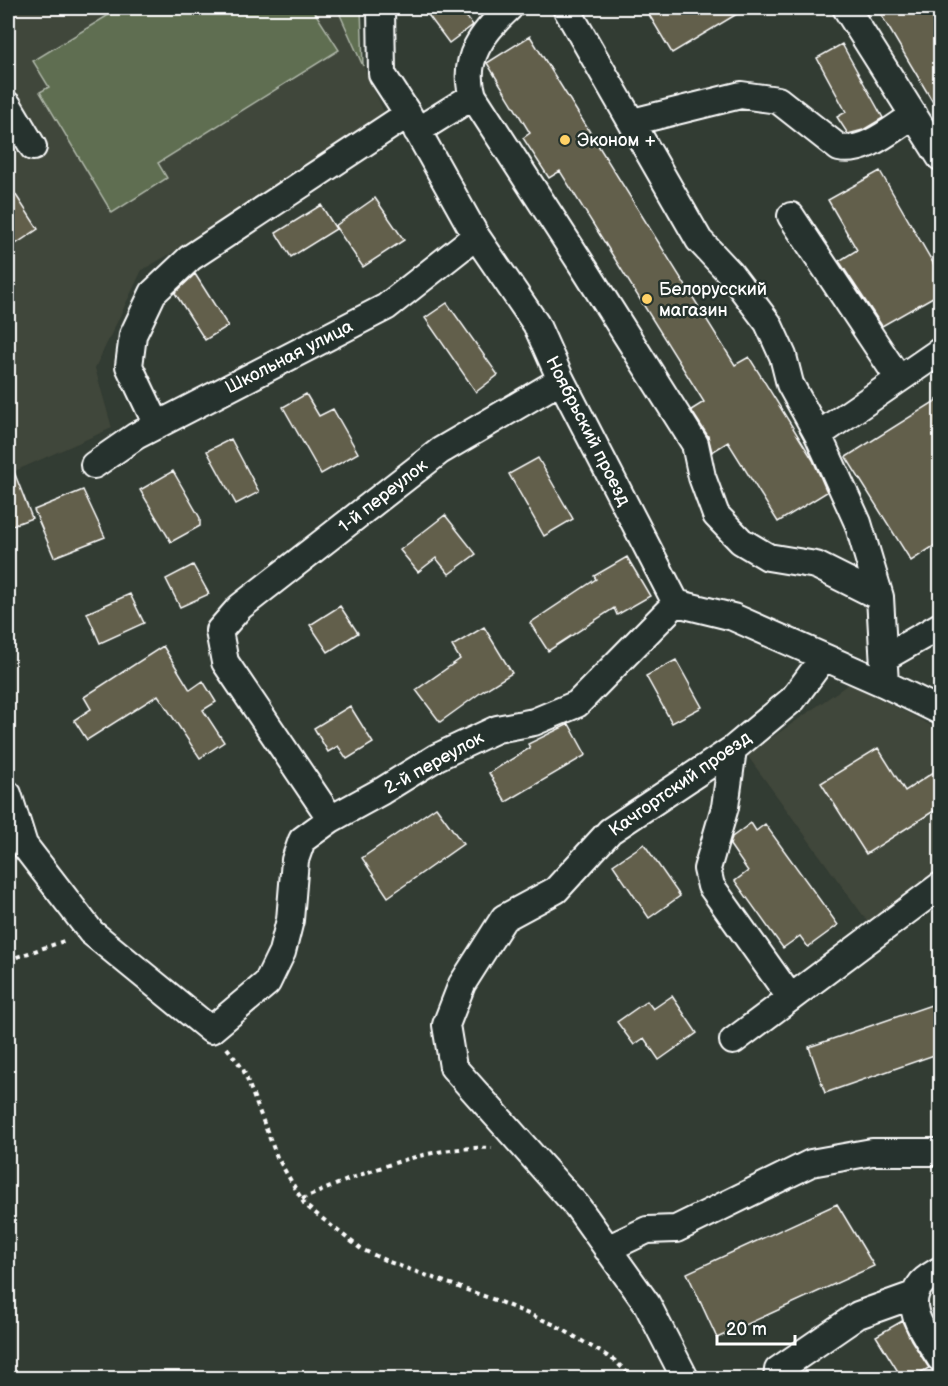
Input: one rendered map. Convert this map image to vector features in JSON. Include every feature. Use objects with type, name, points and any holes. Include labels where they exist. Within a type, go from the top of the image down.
[{"type":"street","name":"Ноябрьский проезд","points":[[381,8],[382,74],[413,122],[476,236],[536,324],[561,380],[676,603]]},
{"type":"street","points":[[509,8],[482,38],[470,61],[468,81],[472,96],[695,444],[702,477],[716,515],[741,541],[768,557],[816,565],[880,597]]},
{"type":"street","points":[[566,8],[699,240],[730,273],[768,323],[783,356],[790,384],[818,435],[858,523],[880,597],[885,684]]},
{"type":"street","points":[[846,8],[940,157]]},
{"type":"street","points":[[632,122],[741,94],[778,100],[839,148],[847,150],[862,147],[914,115]]},
{"type":"street","points":[[157,425],[129,366],[133,335],[153,293],[190,258],[413,122],[472,96]]},
{"type":"street","points":[[8,105],[33,147]]},
{"type":"street","points":[[790,216],[899,379]]},
{"type":"street","name":"Школьная улица","points":[[94,465],[136,436],[386,307],[476,236]]},
{"type":"street","points":[[818,435],[940,351]]},
{"type":"street","name":"1-й переулок","points":[[331,819],[225,662],[219,631],[240,608],[440,451],[561,380]]},
{"type":"street","points":[[676,603],[733,617],[885,684],[940,711]]},
{"type":"street","name":"2-й переулок","points":[[210,1030],[267,983],[282,952],[290,920],[295,860],[302,840],[331,819],[437,757],[497,729],[534,722],[577,704],[676,603]]},
{"type":"street","points":[[884,658],[940,626]]},
{"type":"street","name":"Качгортский проезд","points":[[685,1378],[647,1304],[577,1206],[453,1067],[446,1025],[462,984],[504,918],[556,890],[610,831],[733,749],[793,699],[824,657]]},
{"type":"street","points":[[733,749],[725,807],[707,869],[711,886],[790,997]]},
{"type":"street","points":[[8,794],[24,845],[91,932],[210,1030]]},
{"type":"street","points":[[733,1041],[940,886]]},
{"type":"street","points":[[607,1249],[647,1230],[676,1229],[811,1163],[872,1152],[940,1152]]},
{"type":"street","points":[[940,1270],[921,1283],[914,1295],[915,1311],[920,1327],[940,1358]]},
{"type":"street","points":[[777,1378],[778,1370],[858,1316],[914,1295]]},
{"type":"path","points":[[8,960],[91,932]]},
{"type":"path","points":[[210,1030],[218,1036],[243,1069],[277,1157],[305,1205],[361,1249],[388,1262],[495,1300],[555,1325],[614,1360],[633,1378]]},
{"type":"path","points":[[302,1199],[357,1176],[404,1161],[467,1146],[526,1149]]},
{"type":"shaded area","points":[[8,8],[337,8],[384,112],[184,246],[142,270],[95,368],[112,428],[8,474]]},
{"type":"shaded area","points":[[850,683],[940,730],[940,875],[870,925],[747,755]]},
{"type":"green space","points":[[120,8],[312,8],[339,50],[158,163],[167,178],[112,213],[40,92],[49,87],[33,61]]},
{"type":"green space","points":[[337,8],[361,8],[363,66]]},
{"type":"building","points":[[423,8],[459,8],[473,25],[449,43]]},
{"type":"building","points":[[645,8],[747,8],[672,53]]},
{"type":"building","points":[[877,8],[940,8],[940,114]]},
{"type":"building","points":[[530,36],[735,365],[749,357],[813,460],[827,492],[778,522],[728,442],[712,452],[708,436],[691,410],[704,402],[560,171],[549,178],[523,138],[530,133],[487,63]]},
{"type":"building","points":[[842,44],[883,118],[863,130],[848,134],[837,117],[846,112],[817,58]]},
{"type":"building","points":[[880,171],[940,275],[940,293],[882,326],[839,261],[857,250],[828,200]]},
{"type":"building","points":[[8,183],[38,229],[8,249]]},
{"type":"building","points":[[375,198],[404,240],[363,267],[335,226]]},
{"type":"building","points":[[321,205],[336,229],[291,257],[276,233]]},
{"type":"building","points":[[195,274],[228,326],[205,340],[175,293]]},
{"type":"building","points":[[447,303],[498,375],[476,392],[425,318]]},
{"type":"building","points":[[306,394],[319,416],[333,409],[358,453],[321,474],[283,407]]},
{"type":"building","points":[[940,398],[940,542],[911,561],[846,457]]},
{"type":"building","points":[[231,439],[259,492],[236,504],[207,451]]},
{"type":"building","points":[[538,458],[573,519],[544,536],[509,474]]},
{"type":"building","points":[[8,460],[32,518],[8,527]]},
{"type":"building","points":[[173,471],[200,518],[200,526],[171,542],[140,490]]},
{"type":"building","points":[[83,490],[105,537],[54,557],[34,510]]},
{"type":"building","points":[[445,515],[476,554],[449,574],[436,558],[418,572],[400,550]]},
{"type":"building","points":[[627,557],[650,596],[617,615],[614,608],[548,651],[530,623],[596,579],[594,576]]},
{"type":"building","points":[[193,565],[209,594],[180,607],[166,579]]},
{"type":"building","points":[[130,594],[144,623],[100,643],[87,613]]},
{"type":"building","points":[[340,606],[358,633],[328,652],[310,625]]},
{"type":"building","points":[[484,627],[512,673],[440,722],[416,690],[460,659],[452,646]]},
{"type":"building","points":[[163,646],[190,690],[203,681],[216,702],[203,710],[224,742],[200,758],[158,695],[87,740],[74,720],[91,709],[84,697]]},
{"type":"building","points":[[676,660],[702,707],[672,723],[646,676]]},
{"type":"building","points":[[350,706],[373,743],[347,759],[338,746],[328,752],[314,728]]},
{"type":"building","points":[[569,724],[586,755],[506,802],[489,773],[530,748],[528,744]]},
{"type":"building","points":[[878,748],[905,791],[940,768],[940,807],[866,854],[821,783]]},
{"type":"building","points":[[436,807],[463,844],[388,897],[362,858]]},
{"type":"building","points":[[751,823],[756,831],[765,824],[838,925],[808,947],[800,936],[783,948],[735,881],[748,871],[730,845],[732,837]]},
{"type":"building","points":[[644,844],[680,896],[649,918],[613,865]]},
{"type":"building","points":[[672,996],[697,1033],[659,1060],[644,1038],[634,1045],[617,1022],[647,1001],[653,1009]]},
{"type":"building","points":[[940,1002],[940,1053],[825,1093],[809,1047]]},
{"type":"building","points":[[837,1204],[874,1266],[717,1338],[687,1273]]},
{"type":"building","points":[[902,1321],[929,1368],[910,1378],[902,1378],[876,1336]]},
{"type":"place","name":"Эконом +","points":[[565,140]]},
{"type":"place","name":"Белорусский магазин","points":[[647,299]]}]
